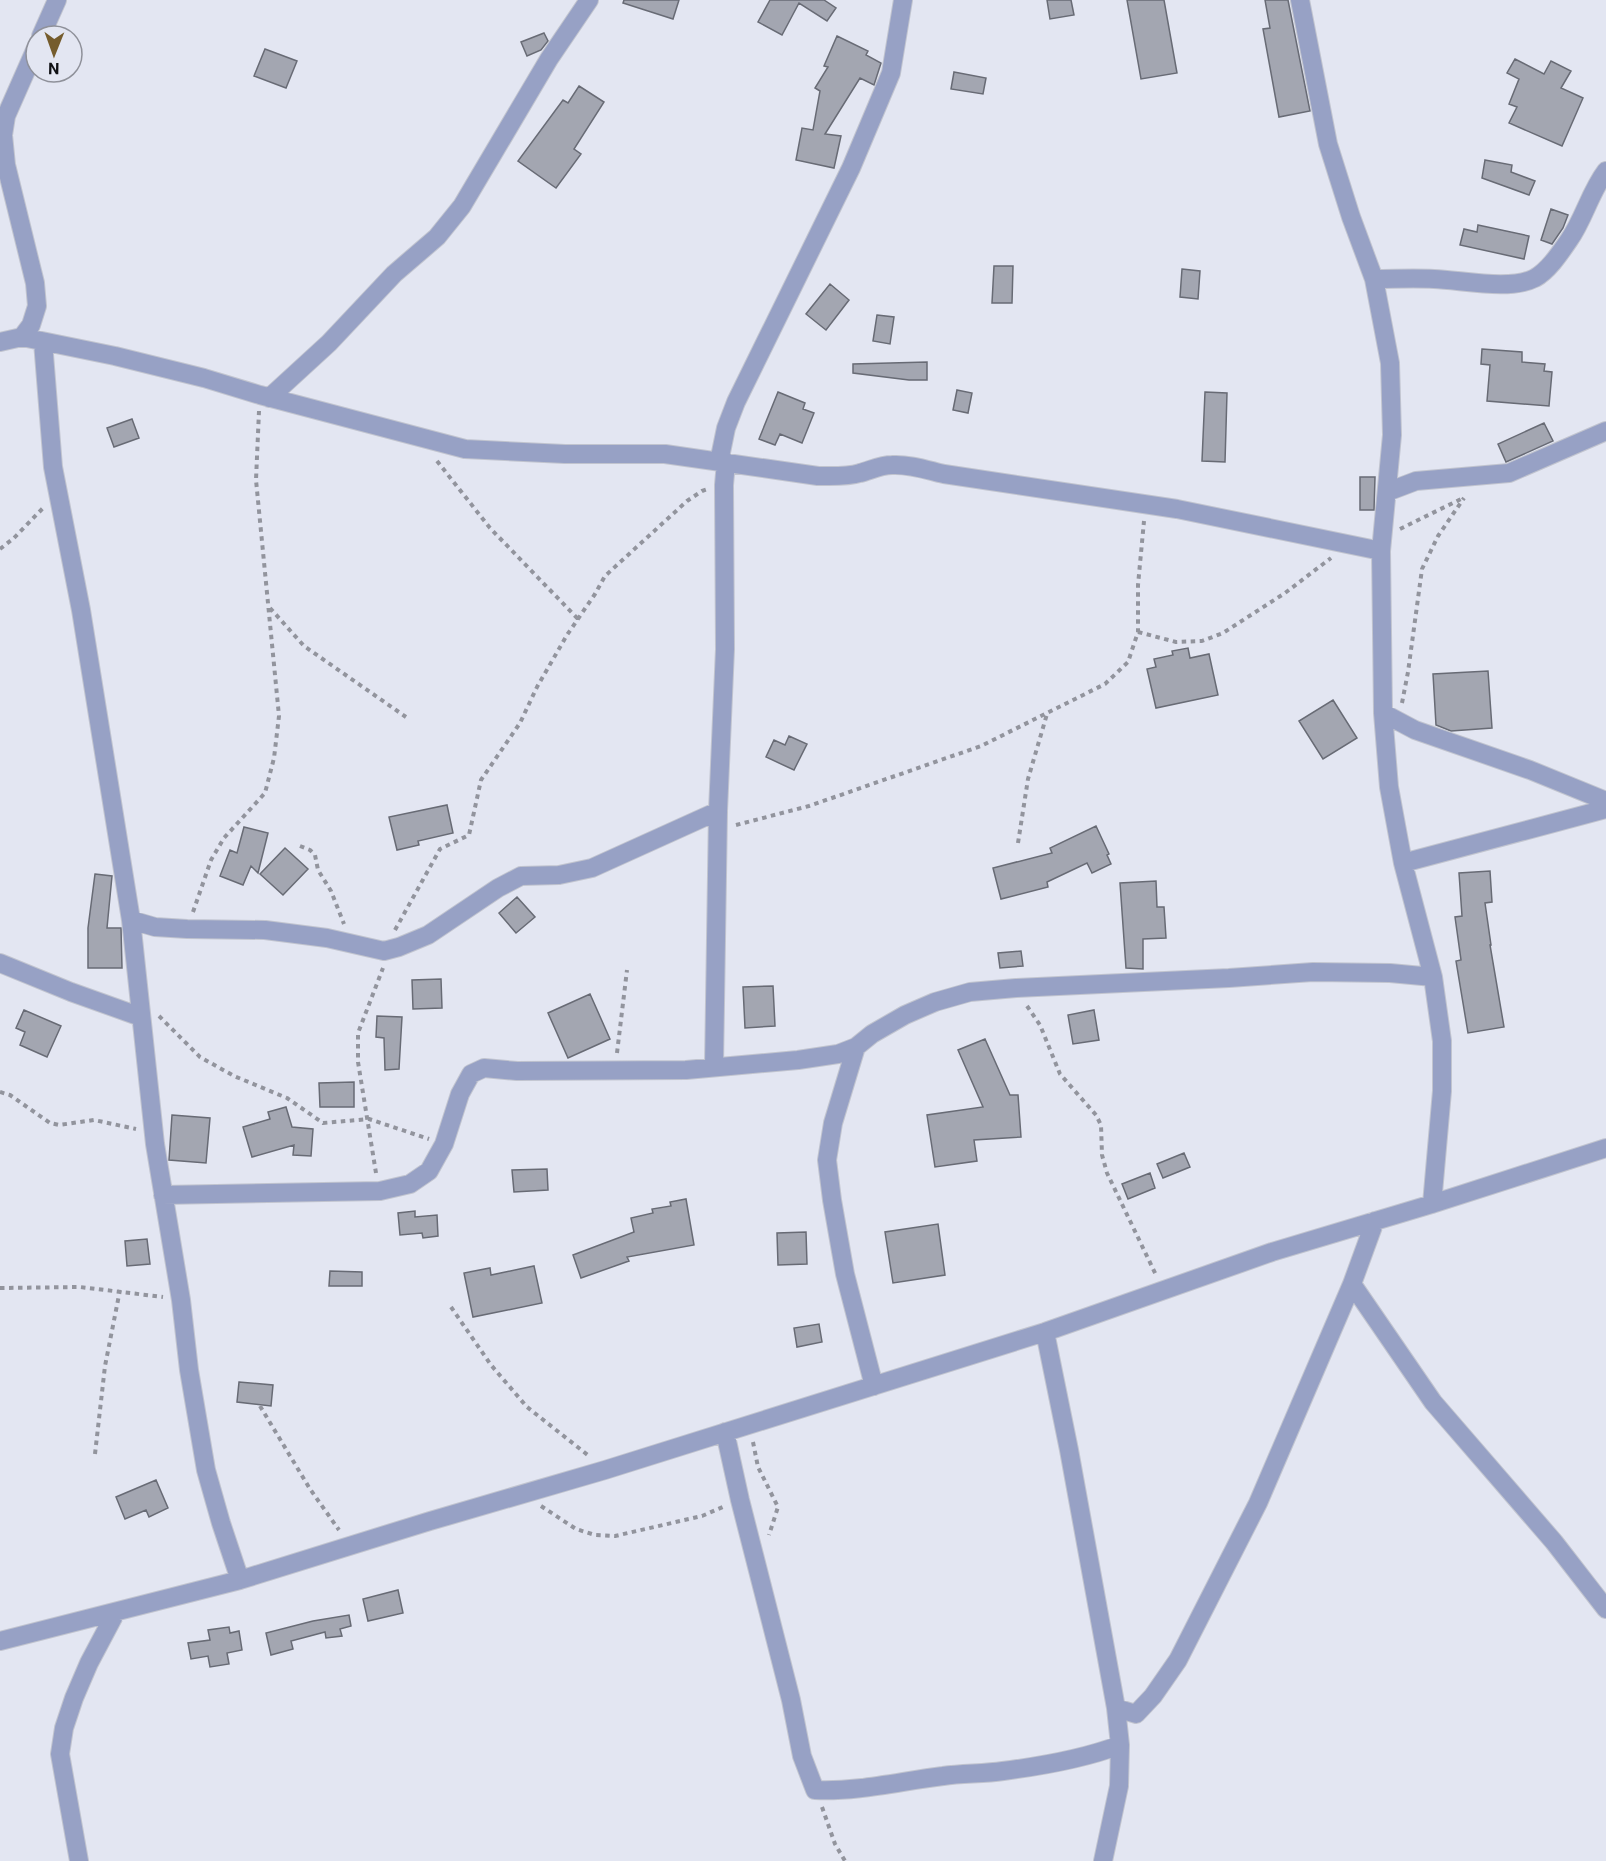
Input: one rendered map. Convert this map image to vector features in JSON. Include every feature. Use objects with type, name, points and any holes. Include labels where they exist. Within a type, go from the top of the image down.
[{"type":"street","points":[[46,24],[57,0]]},
{"type":"street","points":[[265,396],[329,343],[394,274],[437,237],[462,206],[549,59],[589,0]]},
{"type":"street","points":[[714,1067],[718,812],[725,649],[722,462],[726,428],[736,402],[850,168],[891,74],[903,0]]},
{"type":"street","points":[[1300,0],[1328,144],[1374,279],[1390,363],[1392,435],[1382,544],[1389,786],[1402,863],[1432,977],[1442,1041],[1442,1090],[1432,1204]]},
{"type":"street","points":[[22,337],[31,325],[37,306],[34,283],[6,165],[3,135],[6,116],[24,75]]},
{"type":"street","points":[[1374,279],[1436,279],[1471,284],[1509,284],[1533,279],[1544,272],[1571,238],[1597,183],[1606,171]]},
{"type":"street","points":[[0,342],[22,337],[115,356],[465,449],[565,454],[665,454],[818,476],[859,474],[877,467],[894,465],[915,467],[967,478],[1177,509],[1348,545],[1382,544]]},
{"type":"street","points":[[43,342],[49,435],[57,493],[81,610],[131,920],[154,1133],[181,1300],[189,1370],[206,1470],[240,1580]]},
{"type":"street","points":[[1387,492],[1416,481],[1509,473],[1606,431]]},
{"type":"street","points":[[1387,715],[1415,730],[1530,770],[1606,801]]},
{"type":"street","points":[[1402,863],[1606,809]]},
{"type":"street","points":[[131,920],[154,927],[266,930],[327,938],[387,950],[428,935],[498,888],[521,876],[559,876],[592,867],[718,812]]},
{"type":"street","points":[[0,963],[141,1017]]},
{"type":"street","points":[[163,1195],[380,1191],[410,1184],[429,1171],[444,1144],[460,1094],[471,1074],[484,1068],[517,1071],[686,1070],[838,1054],[856,1047],[872,1034],[905,1015],[935,1002],[970,992],[1313,972],[1390,973],[1432,977]]},
{"type":"street","points":[[856,1047],[833,1123],[827,1160],[845,1274],[874,1386]]},
{"type":"street","points":[[0,1641],[240,1580],[605,1470],[1045,1332],[1272,1251],[1432,1204],[1606,1148]]},
{"type":"street","points":[[1116,1708],[1136,1714],[1153,1696],[1178,1660],[1258,1503],[1352,1284],[1375,1221]]},
{"type":"street","points":[[1352,1284],[1433,1402],[1554,1542],[1606,1609]]},
{"type":"street","points":[[1045,1332],[1116,1708],[1120,1745],[1119,1786],[1103,1861]]},
{"type":"street","points":[[725,1432],[802,1756],[815,1790],[849,1790],[946,1776],[1003,1771],[1100,1752],[1120,1745]]},
{"type":"street","points":[[79,1861],[60,1754],[64,1728],[74,1698],[88,1663],[116,1612]]},
{"type":"path","points":[[187,929],[211,860],[224,838],[265,792],[274,758],[279,716],[256,480],[256,439],[265,396]]},
{"type":"path","points":[[422,438],[490,528],[578,619]]},
{"type":"path","points":[[380,1191],[358,1062],[358,1033],[387,950],[440,849],[469,835],[481,780],[520,723],[537,687],[605,576],[687,501],[702,491],[724,485]]},
{"type":"path","points":[[0,549],[14,538],[57,493]]},
{"type":"path","points":[[1382,544],[1473,493]]},
{"type":"path","points":[[1387,715],[1403,701],[1422,569],[1438,536],[1464,498]]},
{"type":"path","points":[[718,830],[809,806],[981,746],[1105,684],[1128,662],[1138,632],[1138,585],[1146,505]]},
{"type":"path","points":[[1138,632],[1176,642],[1202,641],[1222,633],[1285,593],[1348,545]]},
{"type":"path","points":[[269,608],[304,646],[406,717]]},
{"type":"path","points":[[1018,843],[1028,779],[1047,713]]},
{"type":"path","points":[[300,846],[315,855],[318,870],[331,891],[352,944]]},
{"type":"path","points":[[613,1071],[627,970]]},
{"type":"path","points":[[1015,988],[1040,1025],[1060,1074],[1096,1115],[1101,1125],[1102,1155],[1107,1173],[1163,1290]]},
{"type":"path","points":[[139,994],[200,1057],[225,1071],[286,1098],[323,1123],[369,1119],[444,1144]]},
{"type":"path","points":[[0,1092],[10,1095],[50,1123],[59,1125],[94,1120],[154,1133]]},
{"type":"path","points":[[0,1288],[80,1287],[120,1290],[181,1300]]},
{"type":"path","points":[[95,1454],[105,1366],[120,1290]]},
{"type":"path","points":[[451,1307],[491,1365],[526,1407],[605,1470]]},
{"type":"path","points":[[260,1406],[310,1489],[349,1546]]},
{"type":"path","points":[[749,1424],[758,1467],[777,1507],[767,1539]]},
{"type":"path","points":[[527,1493],[544,1510],[576,1529],[595,1535],[615,1536],[702,1516],[740,1500]]},
{"type":"path","points":[[815,1790],[835,1844],[845,1861]]},
{"type":"building","points":[[624,0],[679,0],[673,19],[623,3]]},
{"type":"building","points":[[770,0],[824,0],[836,8],[827,21],[799,3],[782,35],[758,22]]},
{"type":"building","points":[[1047,0],[1071,0],[1074,15],[1050,19]]},
{"type":"building","points":[[1127,0],[1164,0],[1177,73],[1141,79]]},
{"type":"building","points":[[1265,0],[1288,0],[1310,111],[1279,117],[1263,29],[1270,28]]},
{"type":"building","points":[[544,33],[548,41],[541,50],[527,56],[521,42]]},
{"type":"building","points":[[837,36],[868,51],[866,55],[881,63],[874,85],[860,78],[825,134],[841,136],[834,168],[796,160],[802,128],[813,130],[820,91],[815,88],[828,67],[824,66]]},
{"type":"building","points":[[265,49],[297,61],[286,88],[254,76]]},
{"type":"building","points":[[1515,59],[1544,74],[1551,61],[1571,71],[1561,88],[1583,98],[1562,146],[1509,123],[1517,107],[1509,104],[1519,79],[1507,73]]},
{"type":"building","points":[[954,72],[986,78],[983,94],[951,89]]},
{"type":"building","points":[[579,86],[604,102],[574,149],[581,154],[556,188],[518,161],[563,100],[568,103]]},
{"type":"building","points":[[1485,160],[1512,165],[1511,172],[1535,181],[1529,195],[1482,178]]},
{"type":"building","points":[[1551,209],[1568,215],[1563,228],[1552,244],[1541,240]]},
{"type":"building","points":[[1478,225],[1529,236],[1524,259],[1460,245],[1464,229],[1477,232]]},
{"type":"building","points":[[994,266],[1013,266],[1012,303],[992,303]]},
{"type":"building","points":[[1182,269],[1200,271],[1198,299],[1180,297]]},
{"type":"building","points":[[830,284],[849,300],[826,330],[806,314]]},
{"type":"building","points":[[877,315],[894,317],[890,344],[873,341]]},
{"type":"building","points":[[1482,349],[1522,352],[1522,362],[1545,364],[1544,371],[1552,372],[1549,406],[1487,401],[1490,365],[1481,364]]},
{"type":"building","points":[[927,362],[927,380],[853,373],[853,364]]},
{"type":"building","points":[[957,390],[972,393],[968,413],[953,410]]},
{"type":"building","points":[[778,392],[805,403],[803,409],[814,413],[802,443],[780,434],[775,445],[759,439]]},
{"type":"building","points":[[1205,392],[1227,393],[1225,462],[1202,461]]},
{"type":"building","points":[[132,419],[139,438],[114,447],[107,428]]},
{"type":"building","points":[[1544,423],[1553,441],[1506,462],[1498,444]]},
{"type":"building","points":[[1360,477],[1375,477],[1374,510],[1360,510]]},
{"type":"building","points":[[1188,648],[1190,658],[1209,654],[1218,695],[1156,708],[1147,669],[1156,667],[1154,659],[1173,655],[1172,651]]},
{"type":"building","points":[[1488,671],[1492,728],[1451,731],[1436,725],[1433,674]]},
{"type":"building","points":[[1333,700],[1357,738],[1323,759],[1299,721]]},
{"type":"building","points":[[789,736],[807,744],[794,770],[766,757],[774,740],[785,745]]},
{"type":"building","points":[[447,805],[453,833],[418,841],[419,845],[397,850],[389,817]]},
{"type":"building","points":[[1096,826],[1109,854],[1107,855],[1111,864],[1092,873],[1087,863],[1047,882],[1048,887],[1001,899],[993,868],[1052,853],[1050,848]]},
{"type":"building","points":[[244,827],[268,833],[258,873],[251,866],[243,885],[220,876],[230,850],[237,853]]},
{"type":"building","points":[[285,848],[308,869],[283,895],[260,874]]},
{"type":"building","points":[[1490,871],[1492,902],[1485,903],[1504,1027],[1468,1033],[1456,961],[1461,960],[1455,917],[1462,916],[1459,873]]},
{"type":"building","points":[[95,874],[112,876],[107,928],[121,928],[122,968],[88,968],[88,928]]},
{"type":"building","points":[[1156,881],[1157,907],[1164,907],[1166,938],[1143,939],[1143,969],[1126,968],[1120,883]]},
{"type":"building","points":[[517,897],[535,917],[516,933],[499,913]]},
{"type":"building","points":[[1021,951],[1023,966],[1000,968],[998,953]]},
{"type":"building","points":[[441,979],[442,1008],[413,1009],[412,980]]},
{"type":"building","points":[[773,986],[775,1026],[745,1028],[743,987]]},
{"type":"building","points":[[590,994],[610,1039],[568,1058],[548,1013]]},
{"type":"building","points":[[24,1010],[61,1026],[47,1057],[20,1045],[25,1032],[16,1028]]},
{"type":"building","points":[[1094,1010],[1099,1040],[1073,1044],[1068,1015]]},
{"type":"building","points":[[377,1016],[402,1017],[399,1069],[385,1070],[384,1038],[376,1037]]},
{"type":"building","points":[[985,1039],[1010,1095],[1018,1095],[1021,1137],[974,1140],[977,1161],[935,1167],[927,1115],[983,1107],[958,1050]]},
{"type":"building","points":[[354,1082],[354,1107],[320,1107],[319,1083]]},
{"type":"building","points":[[286,1107],[292,1127],[313,1129],[311,1156],[293,1155],[294,1145],[252,1157],[243,1127],[270,1119],[268,1112]]},
{"type":"building","points":[[172,1115],[210,1118],[206,1163],[169,1160]]},
{"type":"building","points":[[1184,1153],[1190,1167],[1163,1178],[1157,1164]]},
{"type":"building","points":[[547,1169],[548,1190],[514,1192],[512,1170]]},
{"type":"building","points":[[1150,1173],[1155,1188],[1128,1199],[1122,1184]]},
{"type":"building","points":[[686,1199],[694,1245],[627,1257],[629,1261],[581,1278],[573,1255],[634,1232],[631,1218],[653,1213],[652,1209],[671,1206],[670,1202]]},
{"type":"building","points":[[415,1211],[415,1217],[437,1215],[438,1236],[423,1238],[422,1233],[400,1235],[398,1213]]},
{"type":"building","points":[[938,1224],[945,1275],[893,1283],[885,1232]]},
{"type":"building","points":[[806,1232],[807,1264],[778,1265],[777,1233]]},
{"type":"building","points":[[147,1239],[150,1264],[127,1266],[125,1241]]},
{"type":"building","points":[[534,1266],[542,1303],[473,1317],[464,1273],[490,1268],[491,1275]]},
{"type":"building","points":[[330,1271],[362,1272],[362,1286],[329,1286]]},
{"type":"building","points":[[819,1324],[822,1342],[797,1347],[794,1328]]},
{"type":"building","points":[[239,1382],[273,1385],[271,1406],[237,1402]]},
{"type":"building","points":[[156,1480],[168,1508],[149,1517],[146,1510],[125,1519],[116,1497]]},
{"type":"building","points":[[398,1590],[403,1613],[368,1621],[363,1599]]},
{"type":"building","points":[[349,1615],[351,1626],[340,1629],[342,1636],[326,1638],[325,1632],[291,1641],[293,1649],[271,1655],[266,1633]]},
{"type":"building","points":[[229,1627],[230,1633],[239,1631],[242,1650],[227,1653],[229,1664],[210,1667],[208,1656],[191,1659],[188,1643],[210,1640],[208,1630]]}]
